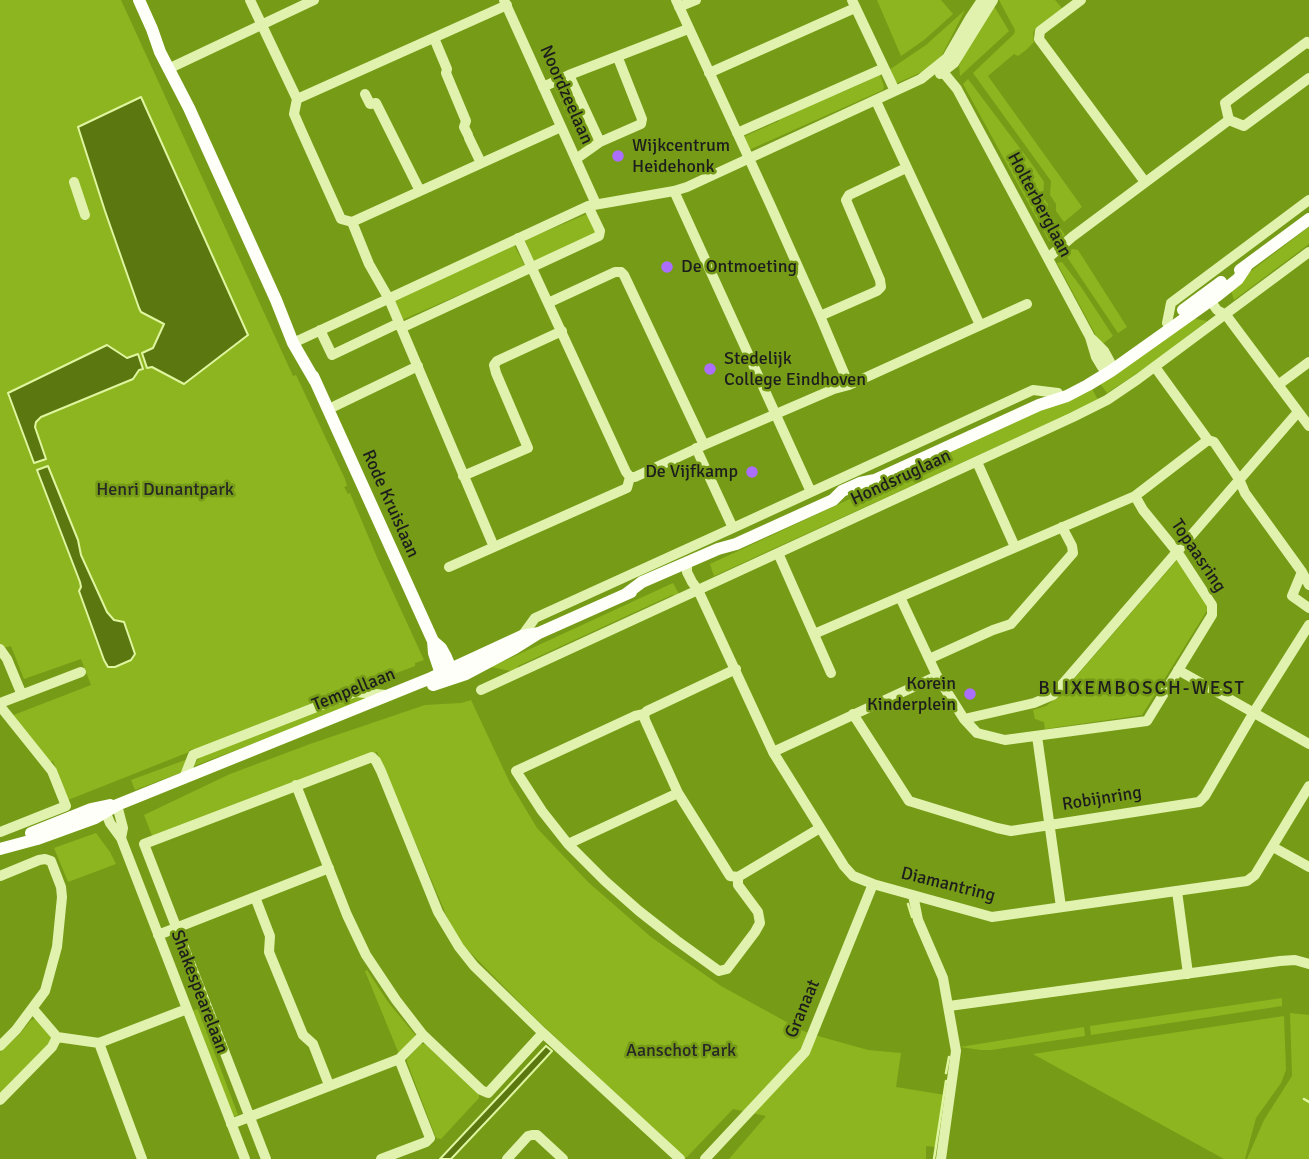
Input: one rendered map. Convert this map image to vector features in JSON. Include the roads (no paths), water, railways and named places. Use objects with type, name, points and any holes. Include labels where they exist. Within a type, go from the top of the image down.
[{"type":"main road","name":"Rode Kruislaan","points":[[139,0],[433,641],[441,648],[447,674]]},
{"type":"main road","name":"Hondsruglaan","points":[[1039,405],[1108,367],[1212,295],[1309,219]]},
{"type":"main road","name":"Hondsruglaan","points":[[447,674],[466,674],[539,633],[626,594],[642,582],[689,567],[718,549],[736,544],[833,499],[844,499],[875,480],[1039,405],[1088,386],[1108,367],[1167,323],[1212,295]]},
{"type":"main road","name":"Hondsruglaan","points":[[447,674],[522,636],[539,633]]},
{"type":"main road","name":"Tempellaan","points":[[0,848],[92,809],[117,805],[387,695],[447,674]]},
{"type":"main road","name":"Tempellaan","points":[[271,742],[342,720],[447,674]]},
{"type":"street","points":[[250,0],[297,99],[294,114],[341,219],[352,222],[561,127]]},
{"type":"street","points":[[171,68],[314,0]]},
{"type":"street","points":[[696,0],[678,4],[849,385]]},
{"type":"street","points":[[296,341],[592,205],[687,187],[921,79],[934,76],[945,67],[984,2]]},
{"type":"street","points":[[1074,2],[1040,31],[1039,39],[1145,182]]},
{"type":"street","points":[[297,99],[506,3]]},
{"type":"street","name":"Noordzeelaan","points":[[506,3],[576,159],[600,232],[599,236],[531,267]]},
{"type":"street","points":[[709,73],[853,4],[895,91]]},
{"type":"street","points":[[544,87],[688,29]]},
{"type":"street","points":[[434,38],[467,121],[464,127],[481,163]]},
{"type":"street","points":[[1228,120],[1225,103],[1309,44]]},
{"type":"street","points":[[576,159],[600,142],[641,124],[642,119],[618,58]]},
{"type":"street","name":"Holterberglaan","points":[[945,67],[1090,337],[1104,351],[1108,367]]},
{"type":"street","points":[[737,133],[884,68]]},
{"type":"street","points":[[355,72],[370,104],[376,103],[420,191]]},
{"type":"street","points":[[569,75],[600,142]]},
{"type":"street","points":[[1228,120],[1244,126],[1309,78]]},
{"type":"street","points":[[876,100],[980,324]]},
{"type":"street","points":[[1048,258],[1228,120]]},
{"type":"street","points":[[820,316],[881,287],[846,200],[849,195],[906,168]]},
{"type":"street","points":[[74,182],[85,215]]},
{"type":"street","points":[[674,191],[811,492]]},
{"type":"street","name":"Hondsruglaan","points":[[1167,323],[1171,303],[1309,201]]},
{"type":"street","points":[[352,222],[369,264],[389,299],[494,547]]},
{"type":"street","points":[[449,567],[628,488],[630,477],[518,238]]},
{"type":"street","name":"Hondsruglaan","points":[[481,690],[1073,418],[1107,400],[1155,367],[1309,252]]},
{"type":"street","points":[[320,330],[332,355],[531,267]]},
{"type":"street","points":[[548,303],[615,272],[624,275],[731,523]]},
{"type":"street","points":[[1212,295],[1217,310],[1226,315],[1309,426]]},
{"type":"street","points":[[630,477],[834,389],[849,385],[1027,304]]},
{"type":"street","points":[[463,476],[528,448],[494,365],[497,361],[562,331]]},
{"type":"street","points":[[1278,385],[1309,362]]},
{"type":"street","points":[[335,405],[418,366]]},
{"type":"street","points":[[1155,367],[1208,440],[1214,442],[1239,479],[1245,493],[1309,585]]},
{"type":"street","name":"Hondsruglaan","points":[[522,636],[535,618],[731,523],[811,492],[1033,390],[1058,393]]},
{"type":"street","points":[[964,719],[1034,703],[1054,695],[1298,412]]},
{"type":"street","points":[[814,634],[1135,496],[1208,440]]},
{"type":"street","points":[[977,462],[1015,548]]},
{"type":"street","name":"Topaasring","points":[[900,597],[937,676],[964,719],[977,733],[1005,740],[1147,721],[1212,615],[1212,605],[1178,553],[1135,496]]},
{"type":"street","points":[[929,659],[1011,624],[1073,553],[1062,527]]},
{"type":"street","points":[[778,553],[831,673]]},
{"type":"street","name":"Diamantring","points":[[689,567],[697,579],[698,590],[773,752],[844,866],[853,876],[873,884],[992,917],[1247,881],[1255,875],[1309,786]]},
{"type":"street","points":[[1302,572],[1292,596],[1309,608]]},
{"type":"street","name":"Robijnring","points":[[853,714],[909,801],[1011,831],[1199,802],[1309,625]]},
{"type":"street","points":[[4,654],[22,695]]},
{"type":"street","points":[[736,669],[647,710],[644,714],[516,771],[568,844],[639,911],[719,971],[727,969],[760,923],[758,912],[738,885],[738,877]]},
{"type":"street","points":[[1178,670],[1309,744]]},
{"type":"street","points":[[0,832],[65,806],[52,771],[0,704],[81,672]]},
{"type":"street","points":[[773,752],[937,676]]},
{"type":"street","points":[[184,778],[193,755],[355,692],[387,695]]},
{"type":"street","points":[[644,714],[678,793],[730,876],[738,877],[820,828]]},
{"type":"street","points":[[1037,736],[1061,907]]},
{"type":"street","points":[[543,1033],[488,1093],[481,1090],[423,1035],[366,954],[347,915],[296,785],[372,757],[381,771],[438,912],[459,947],[474,966],[543,1033],[680,1159]]},
{"type":"street","name":"Shakespearelaan","points":[[266,1159],[144,844],[296,785]]},
{"type":"street","points":[[568,844],[678,793]]},
{"type":"street","name":"Shakespearelaan","points":[[117,805],[123,828],[121,838]]},
{"type":"street","name":"Shakespearelaan","points":[[104,809],[121,838],[244,1159]]},
{"type":"street","points":[[1273,847],[1309,867]]},
{"type":"street","points":[[0,876],[45,859],[51,861],[61,887],[61,910],[54,959],[45,991],[16,1030],[0,1046]]},
{"type":"street","points":[[158,935],[329,868]]},
{"type":"street","name":"Granaat","points":[[705,1159],[805,1052],[873,884]]},
{"type":"street","points":[[1177,891],[1188,974]]},
{"type":"street","points":[[913,895],[918,920],[943,978],[956,1051],[941,1159]]},
{"type":"street","points":[[255,897],[271,936],[269,951],[297,1022],[303,1035],[313,1045],[328,1086]]},
{"type":"street","points":[[949,1006],[1280,961],[1296,960],[1309,964]]},
{"type":"street","points":[[33,1009],[57,1037],[99,1044],[187,1009]]},
{"type":"street","points":[[231,1124],[399,1059],[423,1035]]},
{"type":"street","points":[[0,1100],[52,1047],[57,1037]]},
{"type":"street","points":[[99,1044],[142,1159]]},
{"type":"street","points":[[381,1159],[426,1142],[430,1138],[399,1059]]},
{"type":"street","points":[[507,1159],[532,1135],[537,1135],[563,1159]]},
{"type":"waterway","points":[[908,904],[912,917]]},
{"type":"waterway","points":[[946,1073],[949,1057]]},
{"type":"waterway","points":[[934,1159],[946,1081]]},
{"type":"waterway","points":[[1304,1099],[1309,1102]]},
{"type":"place","name":"Wijkcentrum Heidehonk","points":[[618,156]]},
{"type":"place","name":"De Ontmoeting","points":[[667,267]]},
{"type":"place","name":"Stedelijk College Eindhoven","points":[[710,369]]},
{"type":"place","name":"De Vijfkamp","points":[[752,472]]},
{"type":"place","name":"Korein Kinderplein","points":[[970,694]]},
{"type":"district","name":"BLIXEMBOSCH-WEST","points":[[1142,689]]},
{"type":"park label","name":"Henri Dunantpark","points":[[165,490]]},
{"type":"park label","name":"Aanschot Park","points":[[681,1051]]}]
